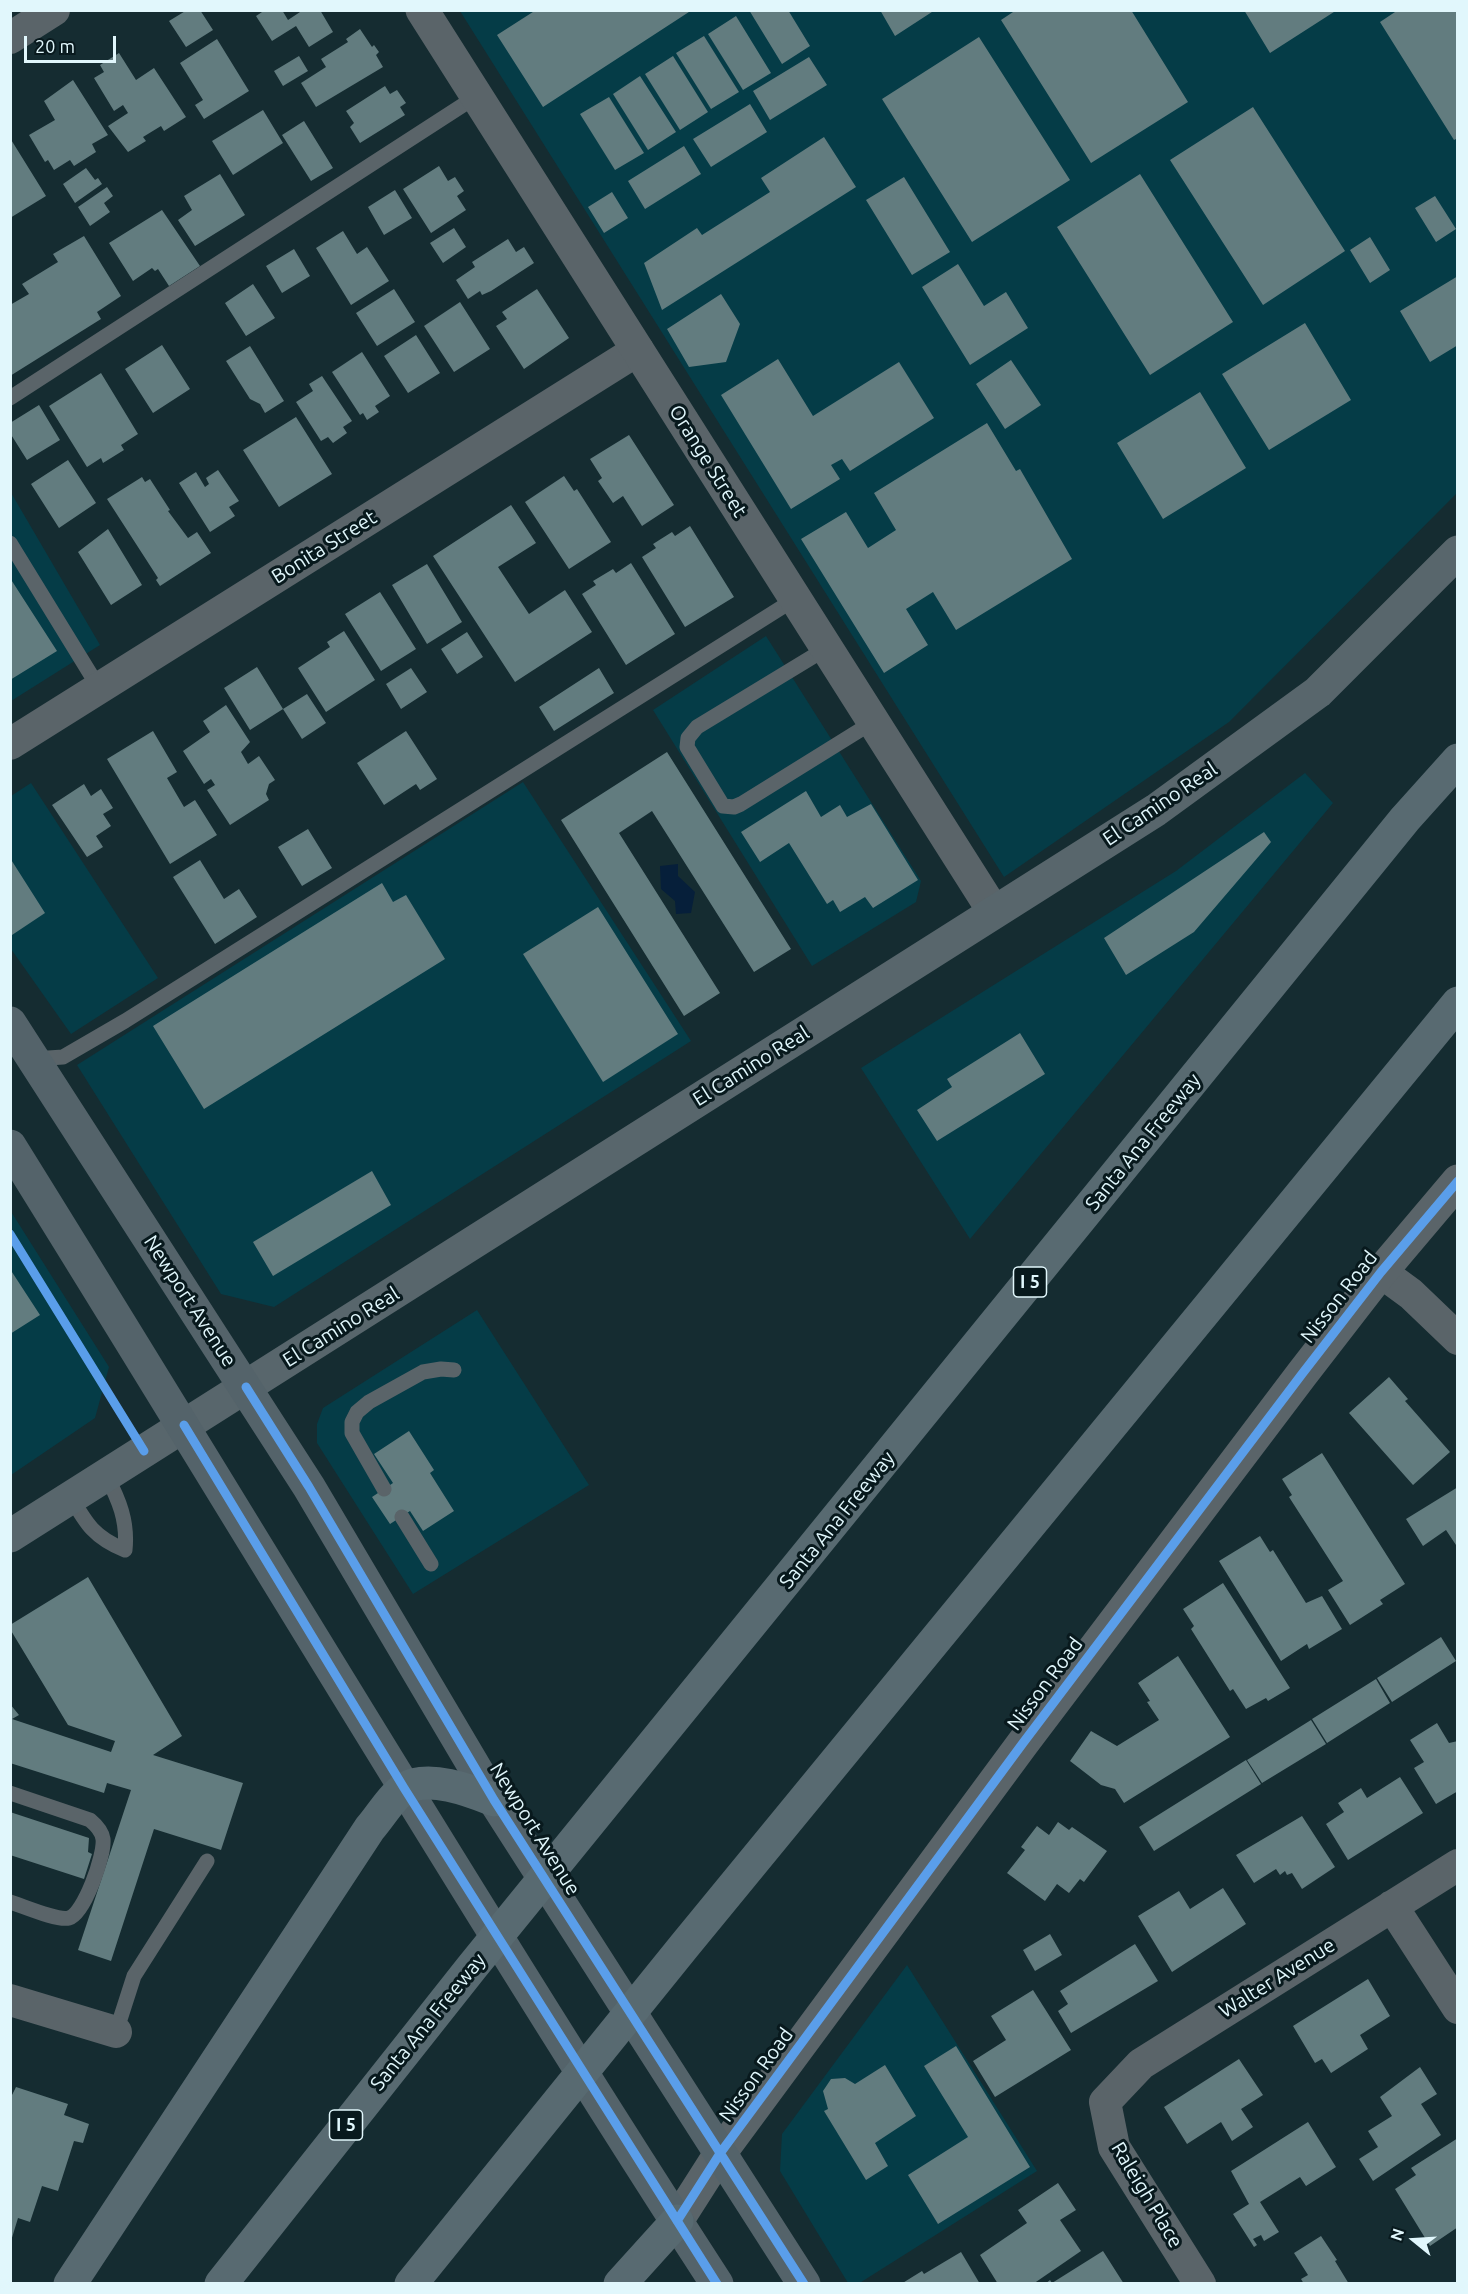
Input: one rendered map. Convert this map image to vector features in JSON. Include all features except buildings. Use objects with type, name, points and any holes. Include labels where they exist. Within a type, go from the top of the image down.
[{"type":"highway","name":"Santa Ana Freeway","points":[[220,2283],[472,1967],[1405,819],[1458,760]]},
{"type":"highway","points":[[411,2283],[685,1945],[1458,1004]]},
{"type":"highway","points":[[70,2283],[370,1828],[404,1788],[426,1784],[448,1785],[494,1800]]},
{"type":"highway","points":[[620,2283],[677,2221]]},
{"type":"main road","name":"El Camino Real","points":[[10,1536],[1156,810],[1318,692],[1458,552]]},
{"type":"main road","name":"Newport Avenue","points":[[10,1023],[22,1066],[246,1387],[309,1487],[494,1800],[804,2283]]},
{"type":"main road","points":[[10,1146],[184,1425],[404,1788],[717,2283]]},
{"type":"street","points":[[10,38],[54,10]]},
{"type":"street","name":"Orange Street","points":[[422,10],[994,912]]},
{"type":"street","name":"Bonita Street","points":[[10,744],[638,350]]},
{"type":"street","name":"Nisson Road","points":[[677,2221],[721,2152],[1030,1733],[1381,1272],[1458,1181]]},
{"type":"street","points":[[1381,1272],[1411,1294],[1458,1339]]},
{"type":"street","name":"Walter Avenue","points":[[1105,2102],[1141,2064],[1458,1865]]},
{"type":"street","points":[[1392,1906],[1458,2008]]},
{"type":"street","points":[[10,2000],[116,2032]]},
{"type":"street","name":"Raleigh Place","points":[[1105,2102],[1114,2147],[1200,2283]]},
{"type":"lane","points":[[10,398],[477,96]]},
{"type":"lane","points":[[10,543],[99,688]]},
{"type":"lane","points":[[22,1066],[63,1057],[125,1021],[795,598]]},
{"type":"lane","points":[[827,648],[697,727],[688,738],[687,747],[723,806],[734,807],[741,804],[873,722]]},
{"type":"lane","points":[[384,1489],[352,1433],[352,1422],[357,1412],[369,1402],[423,1372],[441,1368],[454,1370]]},
{"type":"lane","points":[[71,1497],[89,1528],[112,1545],[125,1550],[126,1534],[122,1506],[106,1475]]},
{"type":"lane","points":[[402,1517],[431,1564]]},
{"type":"lane","points":[[10,1792],[90,1821],[98,1826],[103,1838],[102,1852],[84,1905],[77,1914],[68,1918],[56,1916],[10,1902]]},
{"type":"lane","points":[[116,2032],[134,1976],[207,1861]]},
{"type":"shaded area","points":[[460,11],[1457,11],[1457,493],[1229,722],[1004,877]]},
{"type":"shaded area","points":[[10,491],[100,645],[11,701],[10,701]]},
{"type":"shaded area","points":[[766,636],[921,881],[916,902],[812,966],[653,710]]},
{"type":"shaded area","points":[[1305,773],[1333,803],[970,1239],[861,1068],[1176,871]]},
{"type":"shaded area","points":[[523,782],[691,1041],[274,1307],[221,1294],[77,1065]]},
{"type":"shaded area","points":[[31,783],[158,978],[71,1034],[11,949],[11,796]]},
{"type":"shaded area","points":[[678,864],[678,876],[695,892],[691,913],[676,914],[675,901],[661,889],[660,866]]},
{"type":"shaded area","points":[[10,1210],[109,1367],[95,1418],[11,1475]]},
{"type":"shaded area","points":[[477,1310],[589,1485],[413,1594],[317,1443],[317,1424],[323,1408]]},
{"type":"shaded area","points":[[907,1965],[1037,2171],[858,2284],[848,2283],[780,2171],[782,2134]]},
{"type":"cycle path","points":[[677,2221],[721,2152],[1023,1743],[1302,1374],[1381,1272],[1458,1181]]},
{"type":"cycle path","points":[[10,1234],[144,1451]]},
{"type":"cycle path","points":[[246,1387],[309,1487],[494,1800],[804,2284]]},
{"type":"cycle path","points":[[184,1425],[404,1788],[717,2284]]}]
